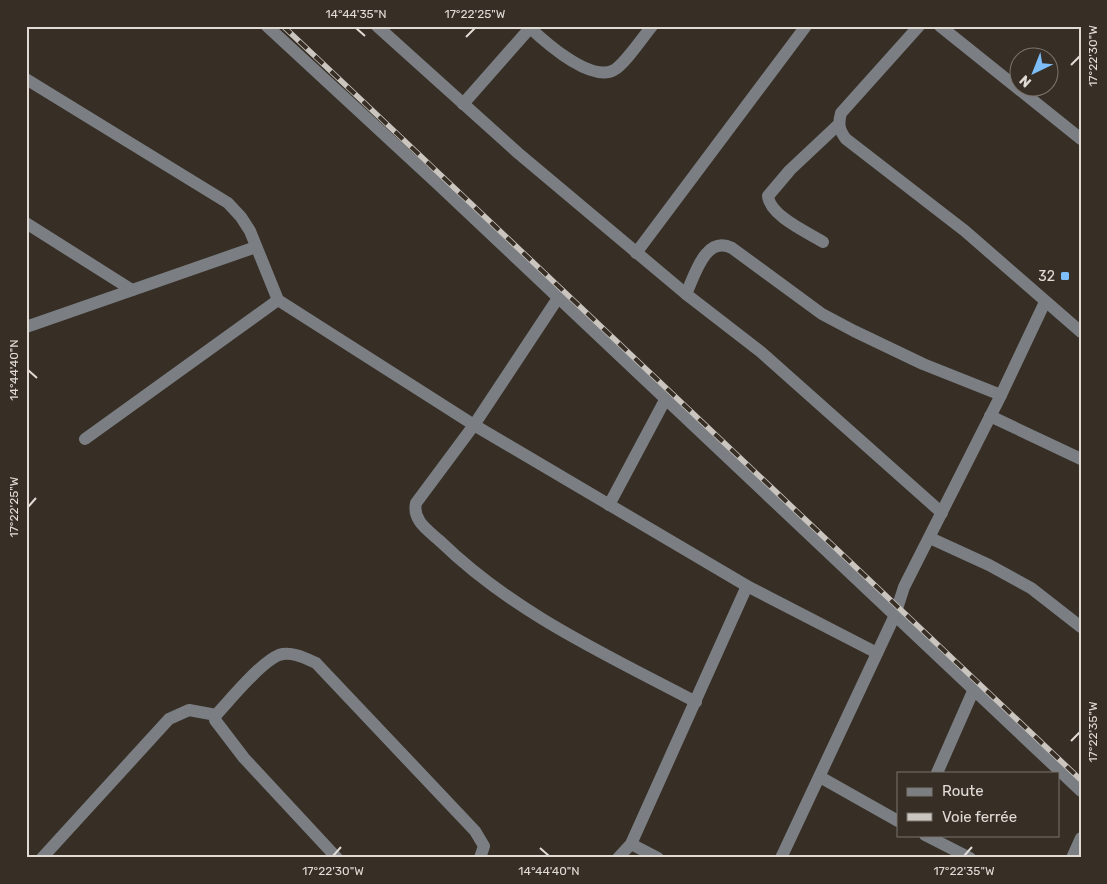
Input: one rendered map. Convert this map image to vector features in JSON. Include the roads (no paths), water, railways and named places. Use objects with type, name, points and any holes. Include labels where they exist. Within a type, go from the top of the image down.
[{"type":"street","points":[[267,26],[1081,791]]},
{"type":"street","points":[[377,26],[518,153],[686,294],[761,352],[942,513]]},
{"type":"street","points":[[463,104],[529,27],[569,59],[586,69],[602,74],[614,70],[652,26]]},
{"type":"street","points":[[636,253],[806,26]]},
{"type":"street","points":[[940,26],[1081,139]]},
{"type":"street","points":[[914,28],[841,113],[838,124],[840,132],[846,139],[965,231],[1081,332]]},
{"type":"street","points":[[26,79],[228,203],[241,217],[250,231],[278,300],[474,425],[747,586],[877,653]]},
{"type":"street","points":[[823,242],[775,212],[768,196],[790,170],[838,124]]},
{"type":"street","points":[[26,223],[132,290]]},
{"type":"street","points":[[686,294],[709,249],[717,245],[725,245],[732,248],[822,314],[846,327],[923,364],[1002,395]]},
{"type":"street","points":[[26,327],[256,247]]},
{"type":"street","points":[[558,298],[474,425],[416,503],[414,511],[418,519],[450,550],[513,602],[549,624],[696,702]]},
{"type":"street","points":[[85,439],[278,300]]},
{"type":"street","points":[[780,858],[820,777],[895,615],[904,587],[930,538],[964,466],[1002,395],[1045,302]]},
{"type":"street","points":[[609,504],[665,400]]},
{"type":"street","points":[[990,416],[1081,459]]},
{"type":"street","points":[[930,538],[989,564],[1031,588],[1081,627]]},
{"type":"street","points":[[618,858],[631,844],[747,586]]},
{"type":"street","points":[[337,858],[244,758],[216,724],[216,715],[259,670],[279,656],[293,654],[316,663],[475,831],[484,846],[480,858]]},
{"type":"street","points":[[937,772],[974,689]]},
{"type":"street","points":[[42,858],[169,719],[188,710],[216,715]]},
{"type":"street","points":[[820,777],[897,820]]},
{"type":"street","points":[[927,836],[970,858]]},
{"type":"street","points":[[1072,858],[1081,838]]},
{"type":"street","points":[[631,844],[658,858]]},
{"type":"railway","points":[[283,26],[1081,780]]},
{"type":"place","name":"32","points":[[1065,276]]}]
